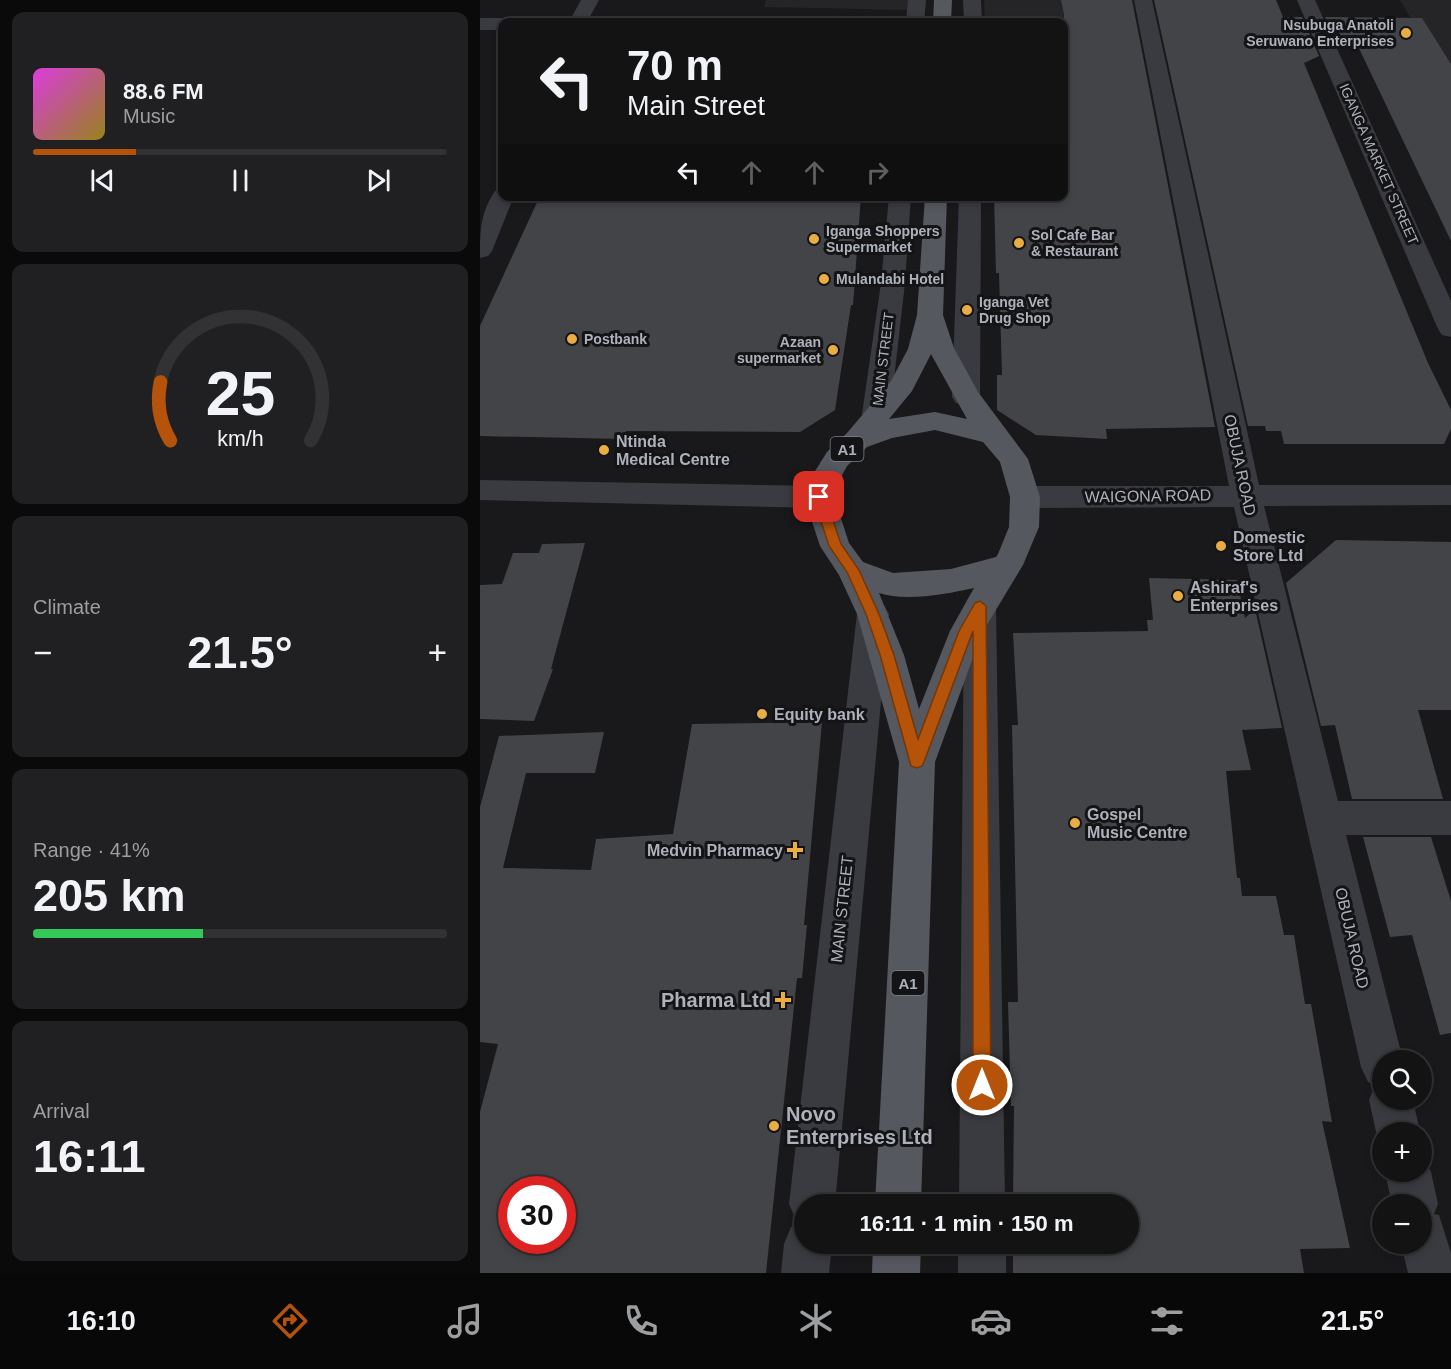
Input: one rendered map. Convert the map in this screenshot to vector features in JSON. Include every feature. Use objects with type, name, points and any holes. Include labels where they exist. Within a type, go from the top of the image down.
[{"type":"main road","points":[[942,18],[943,0]]},
{"type":"main road","name":"MAIN STREET","points":[[917,762],[873,614],[852,570],[835,546],[819,497],[825,479],[837,459],[857,440],[902,385],[921,348],[930,315],[936,201]]},
{"type":"main road","name":"MAIN STREET","points":[[898,1194],[917,762],[966,631],[1007,565],[1024,527],[1025,497],[1014,459],[993,435],[951,372],[930,315]]},
{"type":"main road","name":"MAIN STREET","points":[[857,440],[887,429],[935,421],[993,435]]},
{"type":"main road","points":[[852,570],[891,585],[951,581],[976,576],[1007,565]]},
{"type":"main road","points":[[896,1273],[897,1254]]},
{"type":"street","points":[[580,18],[590,0]]},
{"type":"street","points":[[915,18],[917,0]]},
{"type":"street","points":[[972,0],[973,18]]},
{"type":"street","name":"OBUJA ROAD","points":[[1143,0],[1246,495],[1379,1050]]},
{"type":"street","name":"IGANGA MARKET STREET","points":[[1306,0],[1451,329]]},
{"type":"street","points":[[480,24],[498,24]]},
{"type":"street","points":[[480,251],[501,201]]},
{"type":"street","name":"MAIN STREET","points":[[876,414],[893,283],[900,201]]},
{"type":"street","points":[[966,397],[970,201]]},
{"type":"street","points":[[480,490],[819,497]]},
{"type":"street","name":"WAIGONA ROAD","points":[[1025,497],[1451,495]]},
{"type":"street","points":[[980,606],[982,1194]]},
{"type":"street","name":"MAIN STREET","points":[[813,1194],[873,614]]},
{"type":"street","points":[[1324,818],[1451,818]]},
{"type":"street","points":[[805,1273],[807,1254]]},
{"type":"street","points":[[982,1254],[982,1273]]},
{"type":"street","points":[[1427,1254],[1432,1273]]},
{"type":"shaded area","points":[[766,0],[911,0],[910,10],[764,7]]},
{"type":"shaded area","points":[[984,0],[1129,0],[1136,39],[1068,38],[1068,18],[985,18]]},
{"type":"shaded area","points":[[1400,0],[1451,0],[1451,86]]},
{"type":"building","points":[[1061,0],[1132,0],[1215,427],[1106,429],[1107,439],[1036,435],[997,410],[997,375],[1002,375],[994,201],[1068,201],[1068,18],[1064,18]]},
{"type":"building","points":[[1154,0],[1276,0],[1283,17],[1302,17],[1319,56],[1304,63],[1428,363],[1451,410],[1451,429],[1444,444],[1284,444],[1281,431],[1266,431],[1265,426],[1248,426]]},
{"type":"building","points":[[1325,17],[1422,18],[1451,64],[1451,241],[1355,40],[1339,47]]},
{"type":"building","points":[[538,201],[861,201],[853,305],[851,305],[835,410],[800,432],[626,431],[623,439],[480,436],[480,326]]},
{"type":"building","points":[[1336,540],[1451,542],[1451,710],[1418,710],[1443,799],[1352,799],[1335,725],[1321,726],[1286,583]]},
{"type":"building","points":[[585,543],[551,669],[553,669],[534,721],[480,719],[480,585],[502,584],[513,553],[539,553],[542,544]]},
{"type":"building","points":[[1149,578],[1237,580],[1245,618],[1255,609],[1282,728],[1242,730],[1251,770],[1226,771],[1237,878],[1240,878],[1242,896],[1276,896],[1284,935],[1294,935],[1305,1004],[1311,1004],[1332,1122],[1322,1121],[1350,1248],[1300,1249],[1304,1273],[1013,1273],[1013,1254],[1139,1254],[1139,1194],[1013,1194],[1014,1106],[1011,1106],[1008,1002],[1018,1002],[1012,725],[1018,725],[1013,633],[1148,631],[1147,620],[1153,620]]},
{"type":"building","points":[[822,722],[804,925],[807,925],[802,978],[797,978],[766,1273],[480,1273],[480,1112],[498,1044],[480,1042],[480,807],[499,736],[604,732],[595,773],[526,773],[503,868],[591,870],[596,839],[673,834],[692,724]]},
{"type":"building","points":[[1363,837],[1431,837],[1451,901],[1451,1033],[1440,1035],[1412,935],[1390,937]]},
{"type":"place","name":"Nsubuga Anatoli Seruwano Enterprises","points":[[1406,33]]},
{"type":"place","name":"Iganga Shoppers Supermarket","points":[[814,239]]},
{"type":"place","name":"Sol Cafe Bar & Restaurant","points":[[1019,243]]},
{"type":"place","name":"Mulandabi Hotel","points":[[824,279]]},
{"type":"place","name":"Iganga Vet Drug Shop","points":[[967,310]]},
{"type":"place","name":"Postbank","points":[[572,339]]},
{"type":"place","name":"Azaan supermarket","points":[[833,350]]},
{"type":"place","name":"Ntinda Medical Centre","points":[[604,450]]},
{"type":"place","name":"Domestic Store Ltd","points":[[1221,546]]},
{"type":"place","name":"Ashiraf's Enterprises","points":[[1178,596]]},
{"type":"place","name":"Equity bank","points":[[762,714]]},
{"type":"place","name":"Gospel Music Centre","points":[[1075,823]]},
{"type":"place","name":"Medvin Pharmacy","points":[[795,850]]},
{"type":"place","name":"Pharma Ltd","points":[[783,1000]]},
{"type":"place","name":"Novo Enterprises Ltd","points":[[774,1126]]},
{"type":"route","points":[[819,497],[835,546],[852,570],[873,614],[917,762],[966,631],[980,606],[982,1085]]}]
